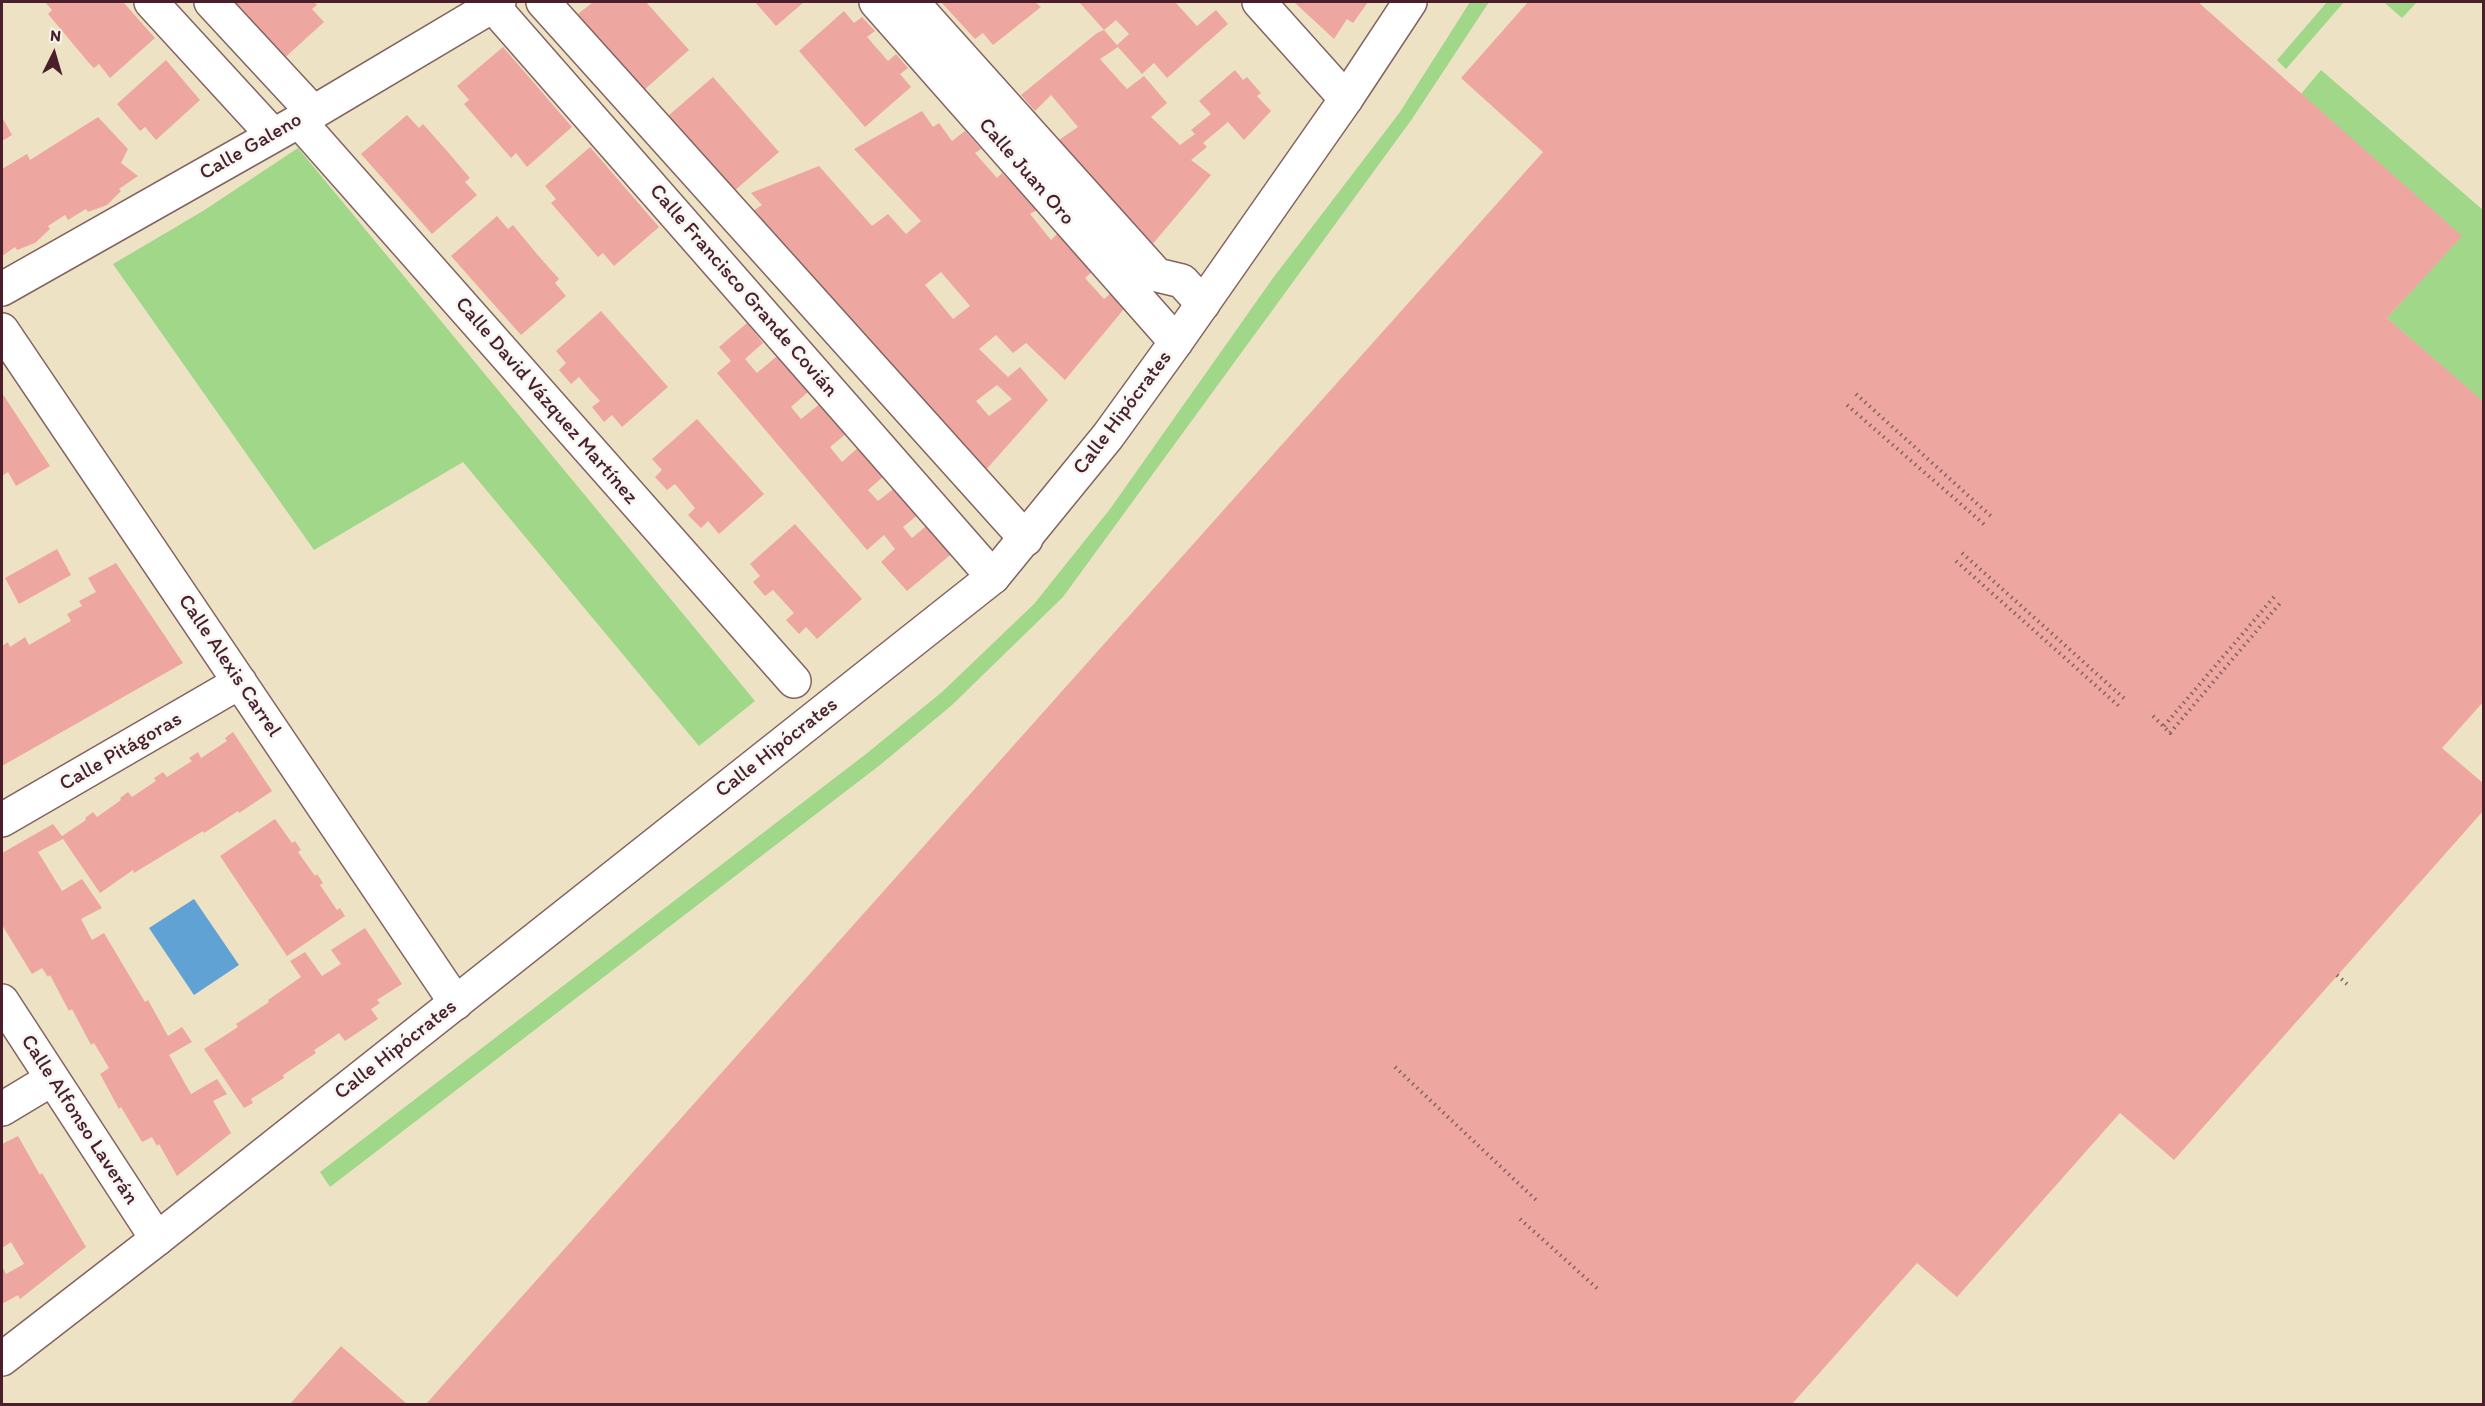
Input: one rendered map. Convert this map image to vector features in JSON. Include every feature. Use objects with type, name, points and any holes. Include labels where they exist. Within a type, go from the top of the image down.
[{"type":"street","points":[[150,2],[294,122]]},
{"type":"street","points":[[211,2],[294,122]]},
{"type":"street","name":"Calle Francisco Grande Covián","points":[[543,2],[1026,539]]},
{"type":"street","name":"Calle Juan Oro","points":[[876,2],[1176,342]]},
{"type":"street","name":"Calle Juan Oro","points":[[912,2],[1157,275],[1182,281],[1203,304]]},
{"type":"street","points":[[1259,2],[1346,99]]},
{"type":"street","name":"Calle Hipócrates","points":[[2,1359],[158,1239],[993,577],[1108,436],[1346,99],[1410,2]]},
{"type":"street","name":"Calle Galeno","points":[[2,289],[496,3]]},
{"type":"street","name":"Calle Francisco Grande Covián","points":[[496,3],[993,577]]},
{"type":"street","name":"Calle David Vázquez Martínez","points":[[294,122],[794,681]]},
{"type":"street","name":"Calle Alexis Carrel","points":[[2,330],[456,1003]]},
{"type":"street","name":"Calle Pitágoras","points":[[2,820],[240,682]]},
{"type":"street","name":"Calle Alfonso Laverán","points":[[2,1001],[158,1239]]},
{"type":"street","points":[[2,1109],[52,1079]]},
{"type":"path","points":[[1856,394],[1993,518]]},
{"type":"path","points":[[1847,405],[1986,526]]},
{"type":"path","points":[[1962,553],[2126,700]]},
{"type":"path","points":[[1956,561],[2120,707]]},
{"type":"path","points":[[2164,726],[2274,597]]},
{"type":"path","points":[[2153,716],[2170,733],[2281,603]]},
{"type":"path","points":[[2337,975],[2348,985]]},
{"type":"path","points":[[1395,1067],[1536,1200]]},
{"type":"path","points":[[1520,1219],[1599,1290]]},
{"type":"green space","points":[[1470,2],[1489,2],[1412,119],[1063,597],[952,705],[880,765],[330,1187],[320,1172],[866,754],[942,692],[1034,604],[1110,509],[1273,278],[1400,112]]},
{"type":"green space","points":[[2327,2],[2344,2],[2286,69],[2277,60]]},
{"type":"green space","points":[[2384,2],[2417,2],[2402,18]]},
{"type":"green space","points":[[2321,70],[2483,210],[2483,402],[2387,318],[2461,236],[2301,94]]},
{"type":"green space","points":[[298,148],[755,701],[699,746],[463,462],[314,550],[113,264],[203,211]]},
{"type":"water","points":[[194,899],[239,965],[194,995],[149,928]]},
{"type":"building","points":[[45,2],[123,2],[155,38],[110,78],[99,64],[94,68],[89,63],[48,14],[52,10]]},
{"type":"building","points":[[225,2],[314,2],[317,5],[312,9],[324,22],[280,62]]},
{"type":"building","points":[[593,2],[646,2],[689,50],[644,90],[613,70],[621,63],[600,40],[593,47],[581,32],[588,26],[578,14]]},
{"type":"building","points":[[755,2],[804,2],[776,26]]},
{"type":"building","points":[[941,2],[1035,2],[1041,7],[993,45],[983,33],[975,39]]},
{"type":"building","points":[[1079,2],[1175,2],[1197,26],[1216,10],[1228,24],[1167,78],[1154,63],[1142,74],[1118,47],[1100,59],[1127,89],[1144,76],[1167,103],[1151,117],[1180,145],[1195,134],[1191,130],[1211,114],[1199,101],[1235,70],[1243,80],[1247,77],[1261,93],[1257,96],[1271,111],[1244,140],[1228,122],[1203,143],[1207,147],[1191,160],[1211,175],[1151,246],[1059,140],[1078,127],[1051,95],[1035,111],[1021,95],[1097,33],[1104,30]],"holes":[[[1116,20],[1129,34],[1117,45],[1104,30]]]},
{"type":"building","points":[[1294,2],[1368,2],[1353,23],[1347,19],[1334,39]]},
{"type":"building","points":[[1528,2],[2198,2],[2462,236],[2387,318],[2484,402],[2484,701],[2442,748],[2484,784],[2484,810],[2174,1160],[2120,1113],[1957,1297],[1917,1263],[1792,1404],[426,1404],[1543,152],[1461,78]]},
{"type":"building","points":[[844,11],[854,23],[862,17],[875,31],[867,37],[888,61],[896,54],[908,68],[900,74],[911,87],[865,127],[799,51]]},
{"type":"building","points":[[503,47],[572,127],[527,167],[516,153],[511,158],[464,104],[469,100],[457,86]]},
{"type":"building","points":[[166,60],[200,100],[156,140],[145,127],[140,131],[117,104]]},
{"type":"building","points":[[713,77],[779,152],[733,192],[668,116]]},
{"type":"building","points":[[922,111],[933,127],[939,123],[952,141],[965,131],[981,149],[975,153],[997,178],[1002,173],[1037,210],[1030,214],[1051,240],[1058,233],[1092,272],[1085,278],[1104,299],[1111,293],[1124,309],[1065,380],[1026,343],[1013,353],[996,335],[979,349],[1008,377],[1020,367],[1048,400],[975,482],[742,218],[762,205],[751,193],[819,166],[872,226],[888,214],[906,234],[921,221],[854,149]],"holes":[[[941,272],[970,306],[953,319],[925,285]],[[997,385],[1012,399],[989,416],[976,401]]]},
{"type":"building","points":[[407,115],[419,128],[423,124],[447,151],[470,178],[465,182],[477,195],[432,234],[361,154]]},
{"type":"building","points":[[2,117],[12,135],[2,141]]},
{"type":"building","points":[[98,117],[128,149],[121,163],[138,176],[119,189],[121,191],[107,205],[88,212],[86,209],[68,220],[65,215],[48,226],[50,229],[35,243],[17,250],[15,247],[2,256],[2,169],[27,154],[30,160]]},
{"type":"building","points":[[590,147],[659,227],[614,266],[603,253],[598,257],[551,203],[556,199],[545,186]]},
{"type":"building","points":[[497,216],[508,229],[513,225],[559,279],[555,283],[566,296],[521,335],[451,256]]},
{"type":"building","points":[[601,311],[668,387],[622,427],[612,415],[604,422],[592,407],[600,401],[579,377],[571,384],[559,370],[566,363],[556,351]]},
{"type":"building","points":[[747,323],[763,343],[745,359],[757,373],[777,356],[808,392],[791,407],[801,419],[821,403],[847,433],[830,447],[842,462],[860,446],[885,475],[868,490],[878,501],[897,486],[920,513],[903,527],[912,538],[931,522],[955,551],[907,591],[881,562],[895,549],[884,535],[867,550],[717,373],[731,361],[719,347]]},
{"type":"building","points":[[2,393],[50,466],[16,486],[8,472],[2,476]]},
{"type":"building","points":[[697,419],[764,494],[719,534],[708,521],[701,528],[688,515],[695,508],[675,484],[667,490],[655,477],[662,470],[652,459]]},
{"type":"building","points":[[795,524],[862,599],[817,639],[806,627],[799,634],[786,620],[794,613],[773,590],[765,596],[753,582],[760,576],[750,564]]},
{"type":"building","points":[[57,549],[71,575],[19,604],[5,578]]},
{"type":"building","points":[[116,563],[183,663],[2,766],[2,646],[8,642],[10,647],[25,637],[29,645],[71,621],[67,614],[82,606],[79,601],[96,592],[88,578]]},
{"type":"building","points":[[233,732],[272,791],[239,813],[238,811],[134,873],[133,870],[100,893],[63,839],[38,852],[62,891],[82,879],[102,908],[81,919],[92,940],[104,933],[145,1002],[148,1000],[168,1036],[182,1027],[192,1042],[169,1055],[191,1094],[217,1079],[227,1094],[213,1101],[231,1133],[177,1176],[159,1144],[157,1146],[152,1137],[142,1142],[121,1107],[119,1109],[100,1074],[109,1068],[94,1043],[91,1045],[72,1009],[69,1011],[50,975],[48,977],[42,968],[32,974],[2,925],[2,853],[53,824],[62,836],[86,820],[85,818],[93,812],[97,817],[121,800],[120,798],[128,792],[132,797],[156,781],[154,778],[163,772],[167,777],[192,761],[189,758],[198,752],[201,758],[227,741],[225,738]]},
{"type":"building","points":[[275,819],[292,843],[295,841],[301,850],[298,852],[315,876],[317,874],[323,883],[320,885],[337,910],[340,908],[345,916],[287,956],[220,856]]},
{"type":"building","points":[[365,928],[402,984],[377,1000],[380,1003],[371,1009],[378,1019],[345,1041],[339,1033],[314,1050],[316,1053],[283,1075],[284,1078],[251,1099],[253,1103],[244,1108],[204,1049],[238,1027],[236,1024],[301,977],[290,961],[305,952],[322,976],[341,964],[331,950]]},
{"type":"building","points":[[18,1136],[86,1247],[20,1299],[18,1295],[2,1304],[2,1266],[6,1274],[24,1264],[11,1242],[2,1248],[2,1144]]},
{"type":"building","points":[[341,1346],[407,1404],[290,1404]]}]
